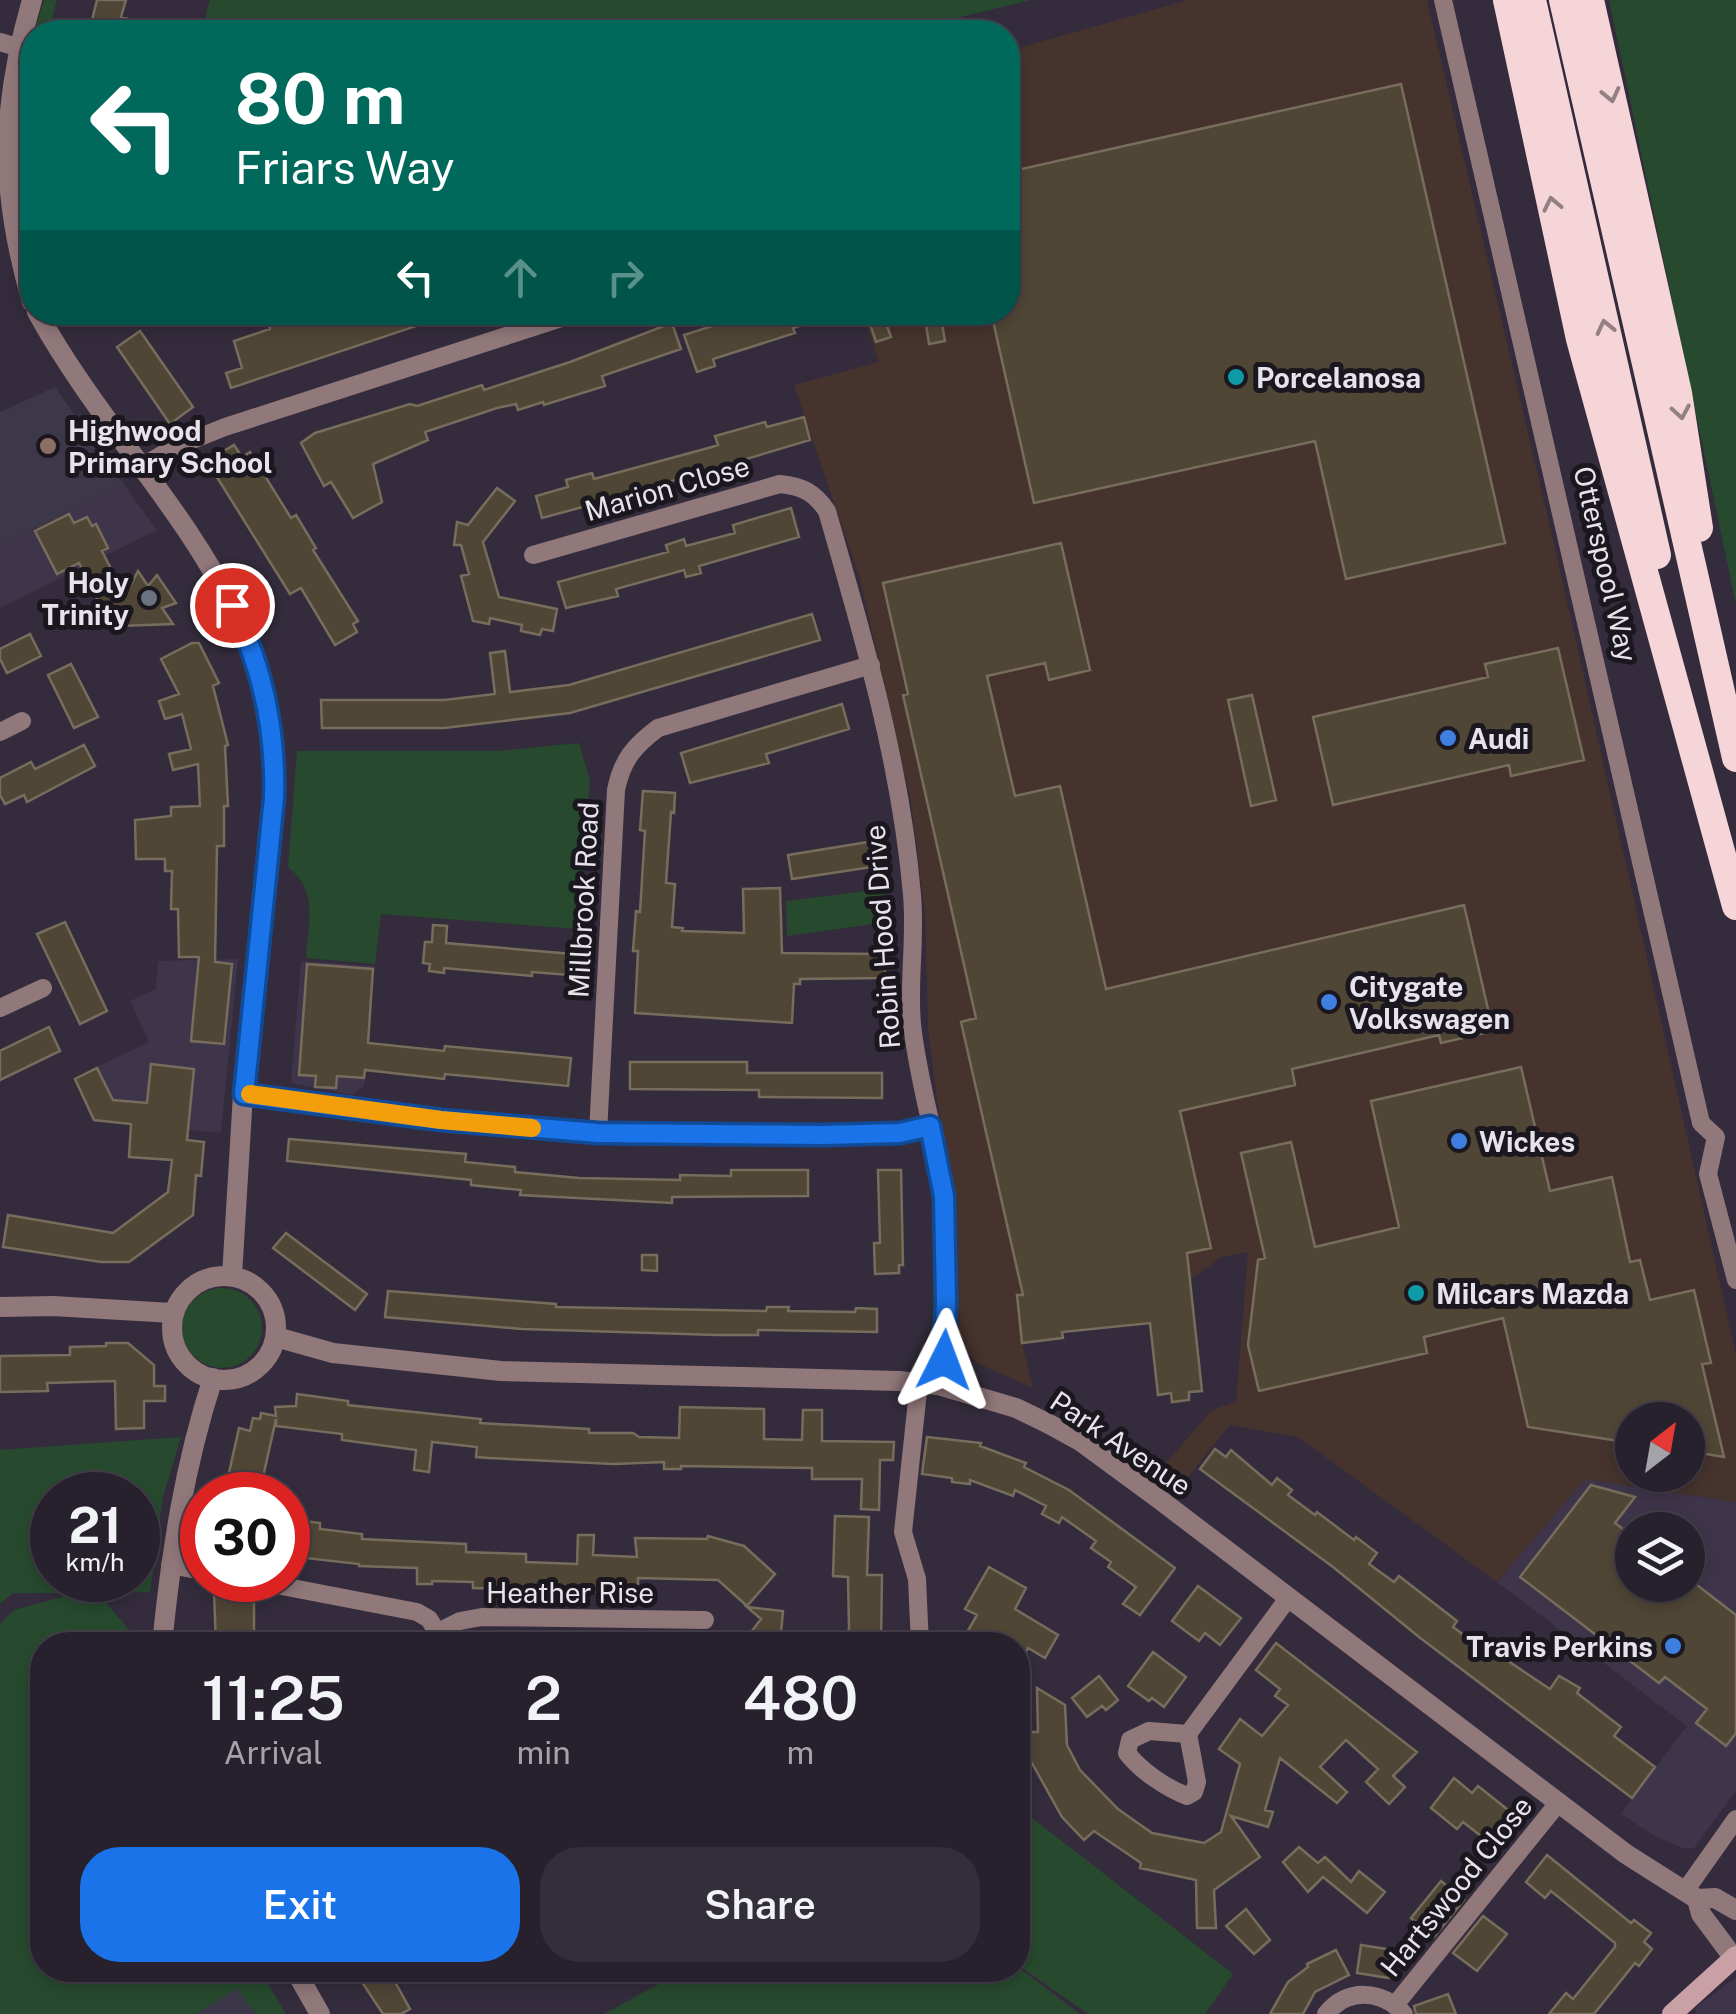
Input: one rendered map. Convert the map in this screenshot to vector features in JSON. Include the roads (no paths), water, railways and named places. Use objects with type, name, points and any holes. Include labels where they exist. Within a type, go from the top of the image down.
[{"type":"highway","points":[[1507,0],[1580,338],[1736,903]]},
{"type":"highway","name":"Otterspool Way","points":[[1532,0],[1736,903]]},
{"type":"highway","points":[[1563,0],[1736,758]]},
{"type":"highway","points":[[1590,0],[1692,470],[1715,668]]},
{"type":"main road","points":[[1672,2014],[1735,1956]]},
{"type":"street","name":"Otterspool Way","points":[[1443,0],[1701,1124],[1716,1137]]},
{"type":"street","points":[[20,22],[8,45],[2,127],[8,220],[20,268]]},
{"type":"street","points":[[44,325],[143,466],[232,605],[256,659],[268,704],[276,753],[274,798],[244,1094],[232,1276]]},
{"type":"street","points":[[143,466],[225,427],[540,325]]},
{"type":"street","name":"Marion Close","points":[[533,555],[780,484],[798,486],[816,494],[827,510],[871,665]]},
{"type":"street","name":"Robin Hood Drive","points":[[871,665],[895,778],[912,896],[912,1022],[944,1196],[944,1360],[928,1383],[903,1532],[917,1579],[919,1632]]},
{"type":"street","name":"Millbrook Road","points":[[598,1133],[620,768],[634,746],[658,728],[871,665]]},
{"type":"street","points":[[0,732],[22,721]]},
{"type":"street","points":[[0,1008],[43,988]]},
{"type":"street","points":[[244,1094],[441,1120],[598,1133],[823,1135],[900,1133],[930,1126]]},
{"type":"street","points":[[1736,1140],[1716,1137],[1708,1174],[1736,1280]]},
{"type":"street","points":[[232,1276],[264,1293],[273,1309],[276,1337],[267,1358],[254,1371],[237,1378],[213,1378],[189,1366],[178,1352],[172,1335],[172,1313],[192,1287],[208,1278],[232,1276]]},
{"type":"street","points":[[0,1307],[172,1313]]},
{"type":"street","name":"Park Avenue","points":[[276,1337],[333,1353],[502,1371],[928,1383],[1016,1408],[1080,1442],[1626,1854],[1691,1895],[1714,1898],[1736,1910]]},
{"type":"street","points":[[163,1632],[184,1482],[213,1378]]},
{"type":"street","points":[[170,1564],[180,1566]]},
{"type":"street","points":[[310,1591],[417,1612],[430,1619],[438,1632]]},
{"type":"street","points":[[1188,1734],[1288,1597]]},
{"type":"street","name":"Heather Rise","points":[[448,1632],[460,1621],[482,1618],[704,1620]]},
{"type":"street","name":"Hartswood Close","points":[[1326,2014],[1346,1997],[1362,1994],[1378,1996],[1400,2009],[1559,1802]]},
{"type":"street","points":[[1691,1895],[1736,1820]]},
{"type":"street","name":"Park Avenue","points":[[1691,1895],[1706,1922],[1735,1956]]},
{"type":"street","points":[[302,1982],[320,2014]]},
{"type":"place","name":"Porcelanosa","points":[[1236,377]]},
{"type":"place","name":"Highwood Primary School","points":[[48,446]]},
{"type":"place","name":"Holy Trinity","points":[[149,598]]},
{"type":"place","name":"Audi","points":[[1448,738]]},
{"type":"place","name":"Citygate Volkswagen","points":[[1329,1002]]},
{"type":"place","name":"Wickes","points":[[1459,1141]]},
{"type":"place","name":"Milcars Mazda","points":[[1416,1293]]},
{"type":"place","name":"Travis Perkins","points":[[1673,1646]]}]
